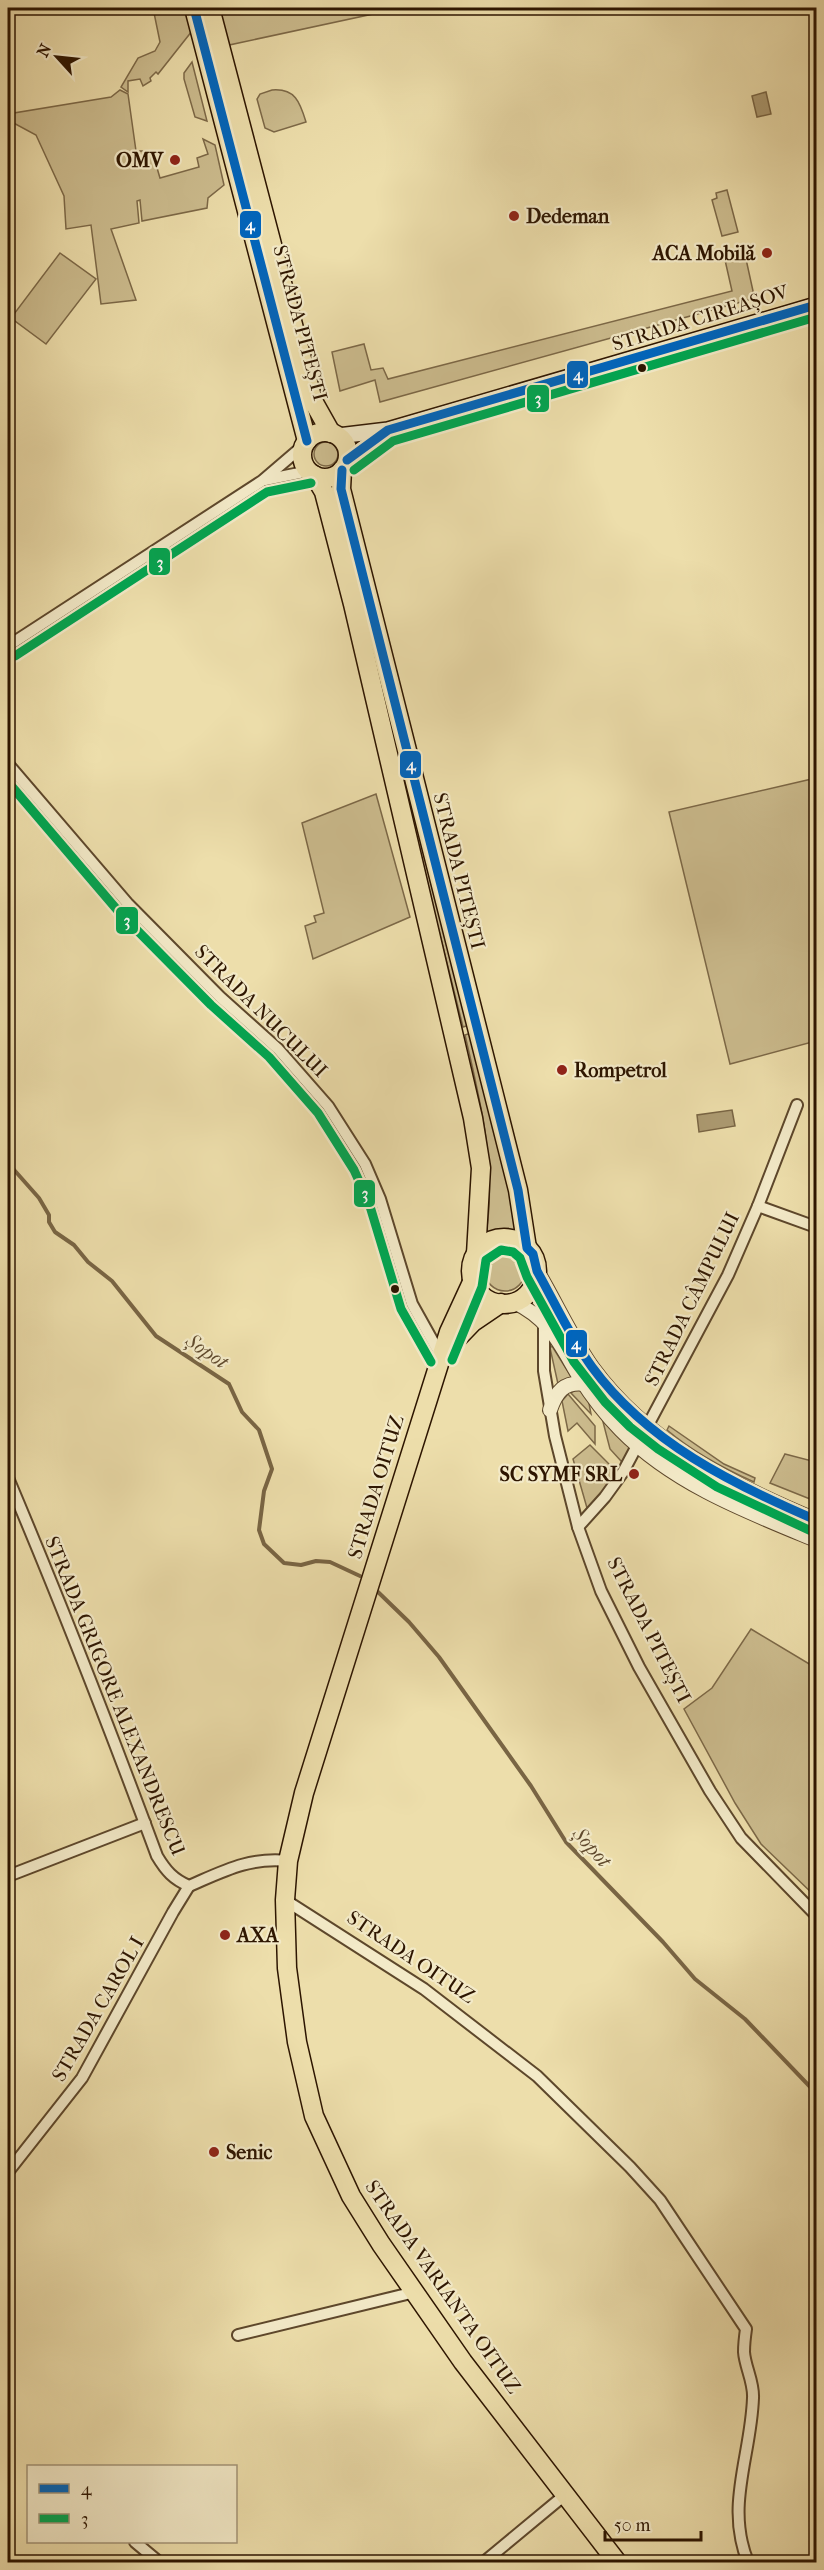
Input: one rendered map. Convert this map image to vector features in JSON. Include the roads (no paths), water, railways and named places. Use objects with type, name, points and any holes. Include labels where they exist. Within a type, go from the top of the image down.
[{"type":"main road","name":"STRADA PITEȘTI","points":[[194,8],[305,443],[302,459],[324,492],[518,1190],[527,1248]]},
{"type":"main road","name":"STRADA PITEȘTI","points":[[210,8],[313,401],[347,449],[341,489],[400,761],[477,1138],[481,1168],[476,1254]]},
{"type":"main road","name":"STRADA CIREAȘOV","points":[[335,435],[388,430],[816,305]]},
{"type":"main road","name":"STRADA CIREAȘOV","points":[[344,465],[388,430]]},
{"type":"main road","points":[[305,443],[322,432],[335,435]]},
{"type":"main road","points":[[311,473],[328,478],[344,465]]},
{"type":"main road","points":[[496,1239],[517,1240],[527,1248],[533,1254],[537,1271],[529,1292],[508,1303],[481,1294],[472,1280],[472,1262],[485,1244],[496,1239]]},
{"type":"main road","name":"STRADA OITUZ","points":[[285,1900],[288,1862],[307,1782],[441,1356],[455,1316],[472,1280]]},
{"type":"main road","name":"STRADA OITUZ","points":[[441,1356],[473,1322],[508,1303]]},
{"type":"main road","name":"STRADA VARIANTA OITUZ","points":[[285,1900],[288,1979],[297,2042],[314,2116],[351,2196],[463,2362],[616,2562]]},
{"type":"street","points":[[8,646],[262,481],[305,443]]},
{"type":"street","points":[[262,481],[311,473]]},
{"type":"street","name":"STRADA NUCULUI","points":[[8,764],[128,904],[220,997],[278,1049],[328,1106],[365,1164],[380,1199],[406,1290],[418,1317],[441,1356]]},
{"type":"street","name":"STRADA CÂMPULUI","points":[[578,1527],[605,1497],[638,1445],[728,1275],[758,1206],[797,1105]]},
{"type":"street","points":[[758,1206],[816,1227]]},
{"type":"street","points":[[537,1271],[593,1367],[630,1409],[699,1464],[727,1480],[816,1520]]},
{"type":"street","points":[[508,1303],[528,1308],[544,1321],[610,1418],[638,1445],[688,1481],[723,1500],[816,1540]]},
{"type":"street","name":"STRADA PITEȘTI","points":[[544,1321],[544,1371],[550,1410],[578,1527],[601,1591],[634,1658],[710,1791],[741,1838],[816,1915]]},
{"type":"street","points":[[550,1410],[559,1390],[573,1383],[585,1384]]},
{"type":"street","name":"STRADA GRIGORE ALEXANDRESCU","points":[[8,1478],[73,1635],[164,1869],[175,1880],[189,1886]]},
{"type":"street","points":[[8,1876],[145,1822]]},
{"type":"street","points":[[189,1886],[236,1866],[258,1860],[288,1862]]},
{"type":"street","name":"STRADA CAROL I","points":[[8,2172],[82,2078],[189,1886]]},
{"type":"street","name":"STRADA OITUZ","points":[[285,1900],[424,1989],[537,2076],[630,2167],[660,2200],[746,2329],[744,2352],[753,2393],[752,2416],[737,2516],[740,2543],[748,2562]]},
{"type":"street","points":[[238,2335],[415,2292]]},
{"type":"street","points":[[484,2562],[496,2555],[566,2494]]},
{"type":"street","points":[[137,2543],[159,2562]]},
{"type":"waterway","name":"Șopot","points":[[8,1163],[39,1198],[49,1215],[49,1222],[55,1232],[74,1245],[88,1262],[112,1281],[156,1336],[229,1384],[242,1412],[259,1430],[272,1469],[264,1491],[259,1530],[264,1544],[284,1563],[301,1565],[316,1561],[330,1562],[360,1576]]},
{"type":"waterway","name":"Șopot","points":[[378,1592],[409,1622],[439,1657],[531,1786],[566,1842],[663,1942],[695,1979],[745,2019],[816,2093]]},
{"type":"place","name":"OMV","points":[[175,160]]},
{"type":"place","name":"Dedeman","points":[[514,216]]},
{"type":"place","name":"ACA Mobilă","points":[[767,253]]},
{"type":"place","name":"Rompetrol","points":[[562,1070]]},
{"type":"place","name":"SC SYMF SRL","points":[[634,1474]]},
{"type":"place","name":"AXA","points":[[225,1935]]},
{"type":"place","name":"Senic","points":[[214,2152]]}]
